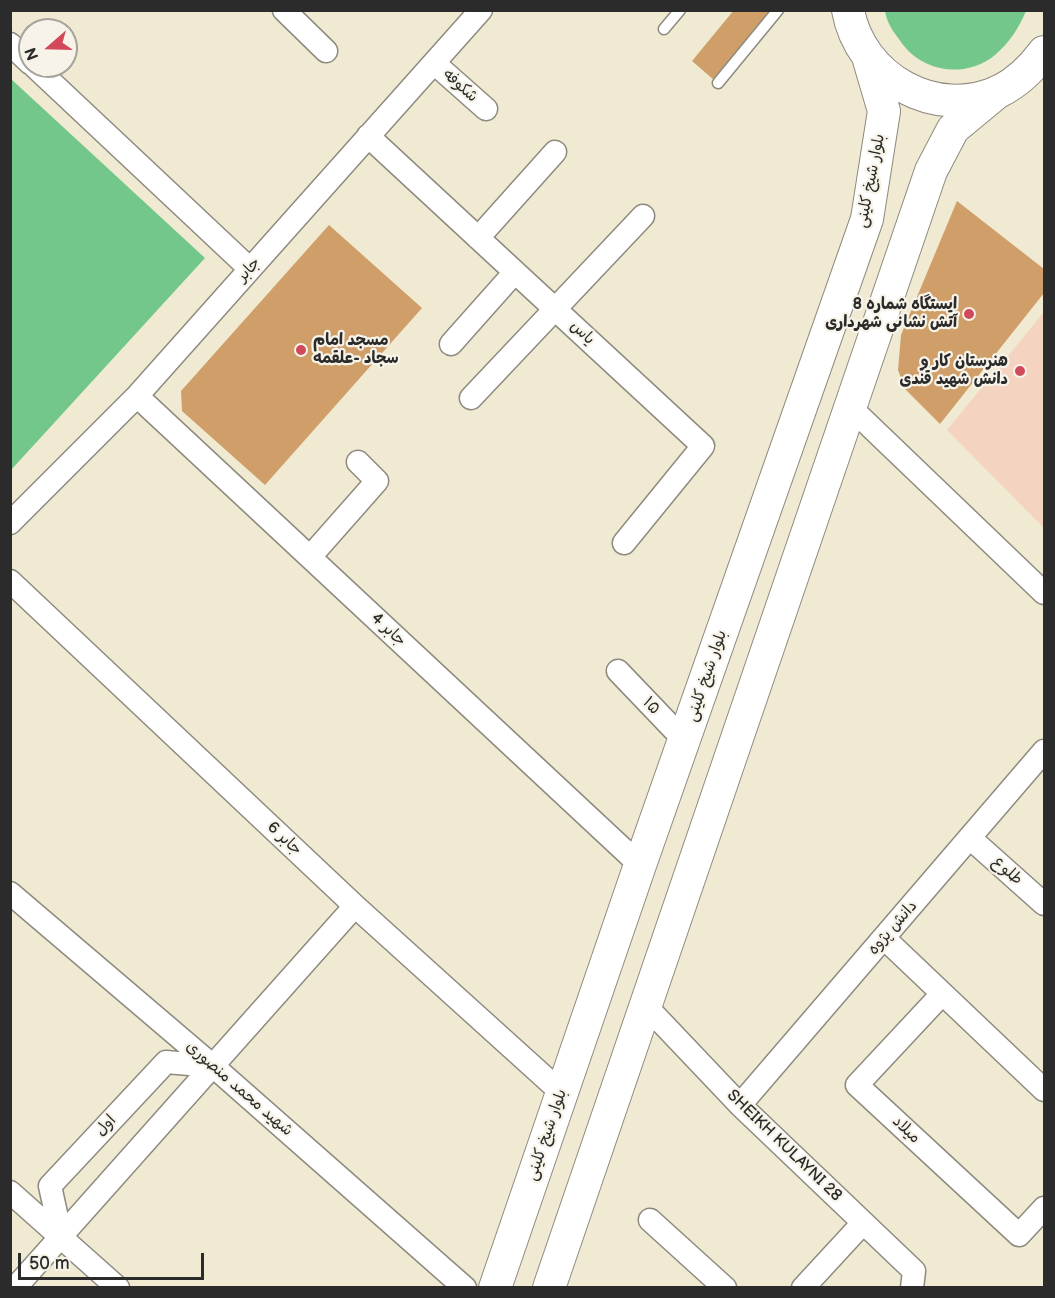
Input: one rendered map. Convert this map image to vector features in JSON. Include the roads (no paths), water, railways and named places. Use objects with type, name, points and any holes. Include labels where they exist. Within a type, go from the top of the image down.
[{"type":"main road","points":[[844,16],[869,60],[896,84],[929,98],[965,100],[999,91]]},
{"type":"main road","points":[[549,1287],[931,171],[953,129],[999,91],[1029,72],[1044,52]]},
{"type":"main road","name":"بلوار شیخ کلینی","points":[[495,1287],[640,865],[867,219],[884,111],[869,60]]},
{"type":"main road","points":[[810,382],[851,408]]},
{"type":"street","points":[[284,10],[326,51]]},
{"type":"street","name":"جابر","points":[[10,523],[137,396],[481,10]]},
{"type":"street","name":"شکوفه","points":[[434,63],[486,109]]},
{"type":"street","points":[[47,78],[250,269]]},
{"type":"street","name":"یاس","points":[[368,136],[703,446],[624,543]]},
{"type":"street","points":[[478,238],[555,152]]},
{"type":"street","points":[[471,398],[643,216]]},
{"type":"street","points":[[451,344],[515,272]]},
{"type":"street","name":"جابر 4","points":[[137,396],[640,865]]},
{"type":"street","points":[[851,408],[1044,593]]},
{"type":"street","points":[[310,557],[377,481],[358,462]]},
{"type":"street","name":"جابر 6","points":[[10,581],[355,906],[562,1093]]},
{"type":"street","name":"۱۵","points":[[618,671],[684,740]]},
{"type":"street","name":"دانش پژوه","points":[[740,1105],[1044,751]]},
{"type":"street","name":"طلوع","points":[[970,838],[1044,904]]},
{"type":"street","name":"شهید محمد منصوری","points":[[10,893],[213,1066],[465,1287]]},
{"type":"street","points":[[15,1287],[355,906]]},
{"type":"street","points":[[884,938],[1044,1090]]},
{"type":"street","name":"میلاد","points":[[942,994],[857,1085],[1019,1235],[1044,1208]]},
{"type":"street","name":"SHEIKH KULAYNI 28","points":[[646,1006],[740,1105],[914,1271],[912,1287]]},
{"type":"street","name":"اول","points":[[61,1236],[50,1186],[166,1062],[213,1066]]},
{"type":"street","points":[[10,1192],[118,1287]]},
{"type":"street","points":[[650,1220],[726,1287]]},
{"type":"street","points":[[803,1287],[863,1223]]},
{"type":"lane","points":[[664,29],[680,10]]},
{"type":"lane","points":[[718,83],[778,10]]},
{"type":"place","name":"ایستگاه شماره 8 آتش نشانی شهرداری","points":[[969,314]]},
{"type":"place","name":"مسجد امام سجاد -علقمه","points":[[301,350]]},
{"type":"place","name":"هنرستان کار و دانش شهید قندی","points":[[1020,371]]}]
